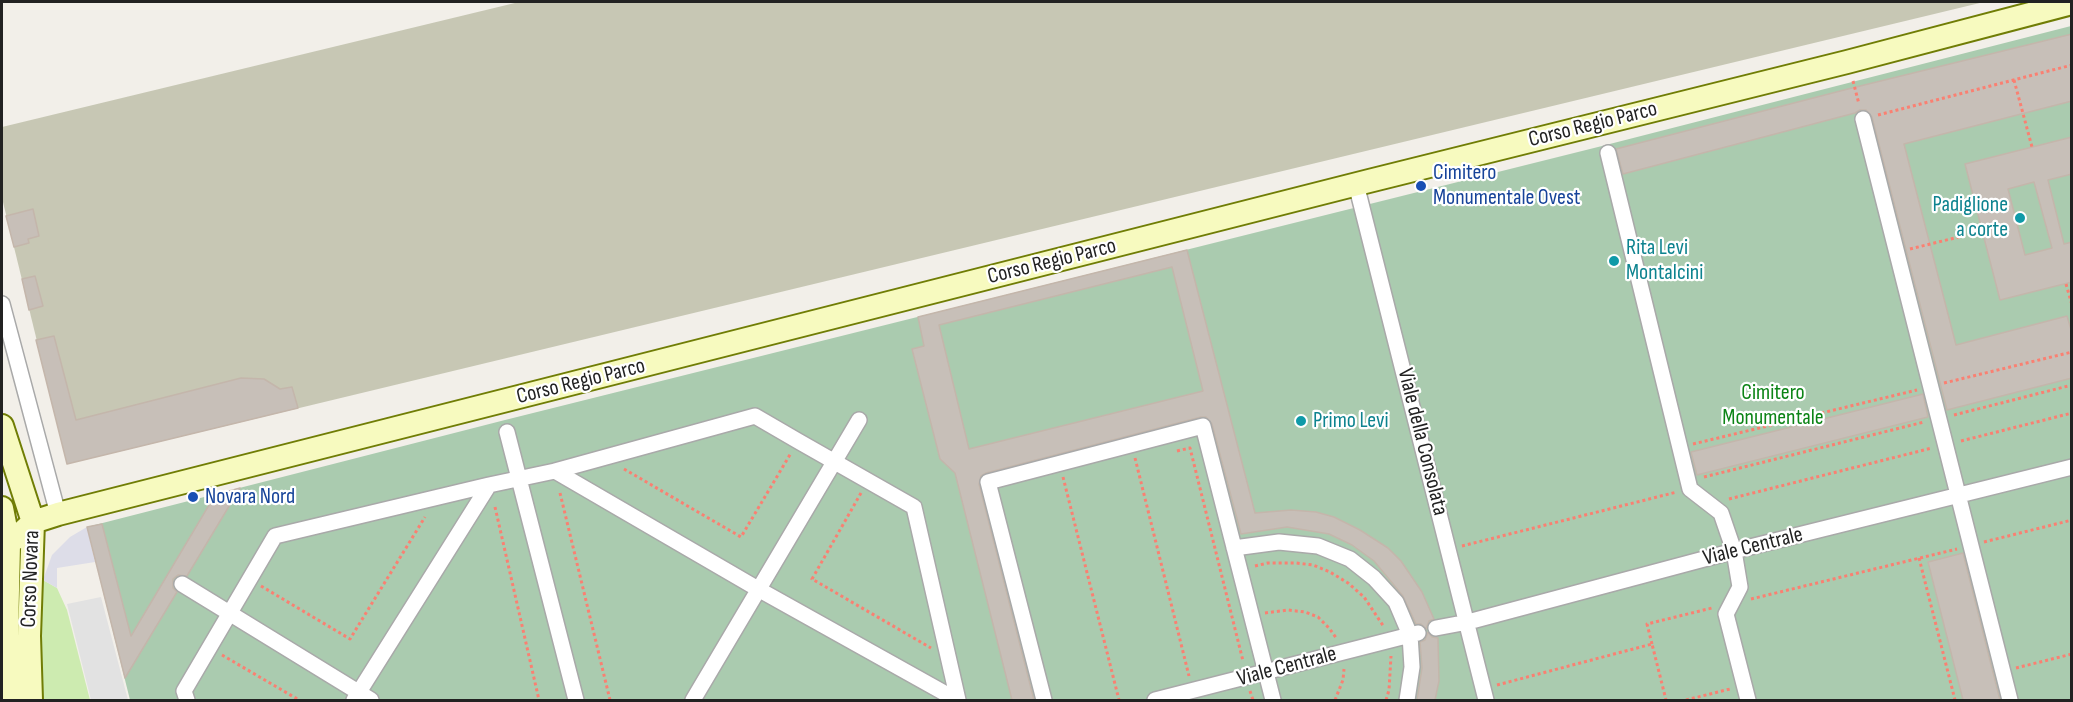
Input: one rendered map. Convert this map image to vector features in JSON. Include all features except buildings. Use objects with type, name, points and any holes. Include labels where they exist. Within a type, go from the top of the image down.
[{"type":"street","name":"Corso Regio Parco","points":[[4,543],[33,522],[58,514],[1356,184],[1847,62],[2072,3]]},
{"type":"street","points":[[1863,118],[2010,700]]},
{"type":"street","points":[[1608,153],[1689,485],[1721,513],[1734,551],[1740,587],[1726,614],[1746,693]]},
{"type":"street","name":"Viale della Consolata","points":[[1356,184],[1485,694]]},
{"type":"street","name":"Corso Novara","points":[[2,304],[58,514]]},
{"type":"street","points":[[187,700],[184,691],[275,536],[555,471],[755,416],[914,507],[958,700]]},
{"type":"street","points":[[693,700],[859,420]]},
{"type":"street","name":"Corso Novara","points":[[2,426],[33,522],[29,636],[31,700]]},
{"type":"street","points":[[1044,700],[988,482],[1203,426],[1273,700]]},
{"type":"street","points":[[507,432],[576,700]]},
{"type":"street","name":"Viale Centrale","points":[[1436,628],[1468,622],[1734,551],[2072,467]]},
{"type":"street","points":[[555,471],[758,589],[958,700]]},
{"type":"street","points":[[182,584],[361,698],[489,485]]},
{"type":"street","points":[[2,508],[33,522]]},
{"type":"street","name":"Corso Novara","points":[[2,508],[10,700]]},
{"type":"street","points":[[1234,548],[1279,542],[1318,546],[1350,559],[1374,578],[1396,602],[1414,634],[1407,700]]},
{"type":"street","name":"Viale Centrale","points":[[1155,700],[1414,634]]},
{"type":"street","name":"Corso Novara","points":[[2,665],[10,700]]},
{"type":"path","points":[[1847,62],[1863,118],[2072,65]]},
{"type":"path","points":[[2014,80],[2032,147]]},
{"type":"path","points":[[1897,253],[1983,231]]},
{"type":"path","points":[[2066,284],[2072,305]]},
{"type":"path","points":[[1680,447],[2072,352]]},
{"type":"path","points":[[1449,549],[1938,418],[2072,385]]},
{"type":"path","points":[[1709,504],[2072,413]]},
{"type":"path","points":[[604,457],[741,537],[798,441]]},
{"type":"path","points":[[1131,445],[1193,691]]},
{"type":"path","points":[[1168,453],[1190,448],[1252,700]]},
{"type":"path","points":[[1060,464],[1119,700]]},
{"type":"path","points":[[555,471],[610,700]]},
{"type":"path","points":[[1064,479],[1074,476]]},
{"type":"path","points":[[868,481],[812,579],[948,657]]},
{"type":"path","points":[[489,485],[539,700]]},
{"type":"path","points":[[250,579],[350,639],[437,498]]},
{"type":"path","points":[[1666,700],[1647,624],[2072,520]]},
{"type":"path","points":[[1919,558],[1954,700]]},
{"type":"path","points":[[1221,574],[1268,563],[1296,563],[1330,572],[1348,583],[1364,597],[1384,626],[1389,640],[1391,674],[1386,700]]},
{"type":"path","points":[[1252,616],[1288,610],[1305,612],[1318,617],[1329,628],[1342,652],[1344,668],[1343,680],[1335,700]]},
{"type":"path","points":[[1485,694],[1652,644]]},
{"type":"path","points":[[210,647],[299,700]]},
{"type":"path","points":[[2002,671],[2072,654]]},
{"type":"path","points":[[1686,700],[1746,693]]},
{"type":"shaded area","points":[[519,2],[1984,2],[67,464],[2,198],[2,127]]},
{"type":"shaded area","points":[[87,527],[95,562],[57,568],[57,588],[43,580],[52,555],[70,537]]},
{"type":"shaded area","points":[[101,597],[128,700],[91,700],[67,604]]},
{"type":"green space","name":"Cimitero Monumentale","points":[[2071,26],[2071,700],[130,700],[87,527]]},
{"type":"green space","points":[[43,580],[57,588],[67,610],[90,700],[41,700],[36,653]]},
{"type":"place","name":"Cimitero Monumentale Ovest","points":[[1421,186]]},
{"type":"place","name":"Padiglione a corte","points":[[2020,218]]},
{"type":"place","name":"Rita Levi Montalcini","points":[[1614,261]]},
{"type":"place","name":"Primo Levi","points":[[1301,421]]},
{"type":"place","name":"Novara Nord","points":[[193,497]]}]
